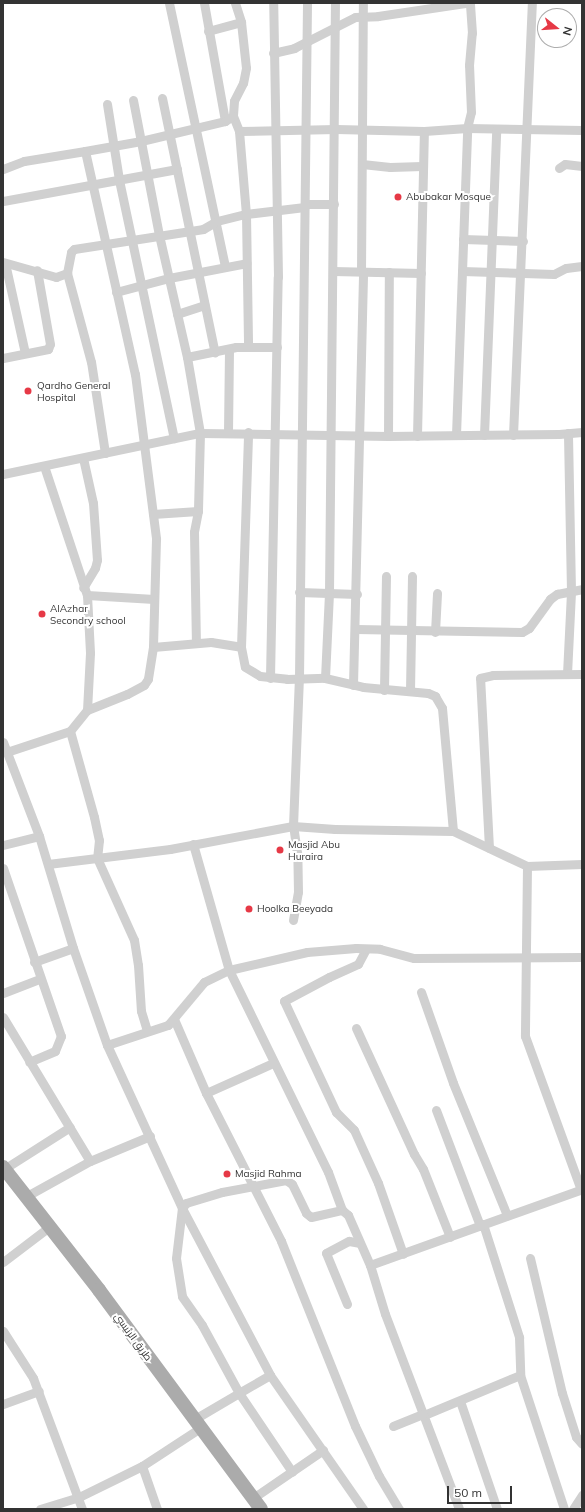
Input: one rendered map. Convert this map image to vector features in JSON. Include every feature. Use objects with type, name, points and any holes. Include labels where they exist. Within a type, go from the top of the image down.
[{"type":"main road","name":"طريق الرئيسي","points":[[4,1168],[25,1197],[99,1290],[196,1424],[257,1503]]},
{"type":"street","points":[[169,3],[217,221],[225,266]]},
{"type":"street","points":[[204,3],[225,121]]},
{"type":"street","points":[[235,3],[241,22],[246,76],[234,101],[233,116],[239,131],[246,214],[248,347]]},
{"type":"street","points":[[270,678],[277,347],[277,210],[274,130],[273,3]]},
{"type":"street","points":[[294,920],[298,892],[298,853],[293,826],[299,678],[306,130],[309,40],[307,3]]},
{"type":"street","points":[[325,678],[329,592],[329,434],[336,129],[335,3]]},
{"type":"street","points":[[353,685],[357,594],[362,272],[363,3]]},
{"type":"street","points":[[273,53],[294,48],[335,28],[348,19],[465,3]]},
{"type":"street","points":[[456,435],[468,128],[471,112],[469,65],[472,34],[470,3]]},
{"type":"street","points":[[513,435],[520,272],[523,241],[532,3]]},
{"type":"street","points":[[208,31],[241,22]]},
{"type":"street","points":[[162,98],[215,353]]},
{"type":"street","points":[[133,100],[159,235],[187,357],[200,433],[198,510],[194,532],[196,643]]},
{"type":"street","points":[[107,104],[112,147],[174,438]]},
{"type":"street","points":[[3,169],[24,161],[141,142],[225,121],[233,116]]},
{"type":"street","points":[[239,131],[336,129],[424,131],[468,128],[496,130],[582,130]]},
{"type":"street","points":[[484,435],[496,130]]},
{"type":"street","points":[[417,436],[424,131]]},
{"type":"street","points":[[8,752],[70,731],[87,710],[144,684],[151,672],[156,539],[144,443],[135,374],[84,151]]},
{"type":"street","points":[[362,164],[390,167],[422,166]]},
{"type":"street","points":[[559,168],[565,164],[582,166]]},
{"type":"street","points":[[3,201],[148,176],[177,169]]},
{"type":"street","points":[[105,453],[91,362],[67,273],[74,249],[189,231],[210,226],[217,221],[246,214],[334,204]]},
{"type":"street","points":[[463,240],[491,239],[523,241]]},
{"type":"street","points":[[25,353],[4,263],[37,270],[56,277],[67,273]]},
{"type":"street","points":[[116,292],[169,278],[225,266],[247,263]]},
{"type":"street","points":[[462,271],[554,274],[566,268],[582,266]]},
{"type":"street","points":[[3,358],[48,349],[50,344],[37,270]]},
{"type":"street","points":[[333,271],[421,273]]},
{"type":"street","points":[[388,436],[389,272]]},
{"type":"street","points":[[177,314],[205,305]]},
{"type":"street","points":[[187,357],[215,353],[229,349],[248,347],[277,347]]},
{"type":"street","points":[[228,432],[229,349]]},
{"type":"street","points":[[248,432],[241,647],[245,667],[260,676],[270,678],[325,678],[353,685],[384,690],[428,693],[435,696],[442,708],[453,831]]},
{"type":"street","points":[[3,473],[83,458],[144,443],[200,433],[248,432],[417,436],[568,434],[582,432]]},
{"type":"street","points":[[567,674],[571,591],[568,434]]},
{"type":"street","points":[[83,458],[92,496],[97,560],[85,591]]},
{"type":"street","points":[[44,466],[85,591],[90,653],[87,710]]},
{"type":"street","points":[[153,514],[198,510]]},
{"type":"street","points":[[384,690],[386,576]]},
{"type":"street","points":[[410,692],[412,576]]},
{"type":"street","points":[[356,629],[435,632],[522,632],[529,628],[550,599],[557,594],[582,589]]},
{"type":"street","points":[[85,591],[154,599]]},
{"type":"street","points":[[299,592],[357,594]]},
{"type":"street","points":[[435,632],[437,593]]},
{"type":"street","points":[[153,647],[211,642],[241,647]]},
{"type":"street","points":[[489,848],[480,678],[493,675],[582,674]]},
{"type":"street","points":[[70,731],[99,840],[97,858],[134,940],[138,965],[140,1004],[147,1031]]},
{"type":"street","points":[[3,742],[39,836],[73,948],[107,1045],[182,1208],[270,1374],[363,1509]]},
{"type":"street","points":[[48,864],[193,844],[293,826],[335,829],[453,831],[527,866],[582,864]]},
{"type":"street","points":[[3,845],[39,836]]},
{"type":"street","points":[[193,844],[229,970],[273,1063],[328,1172],[342,1210],[348,1215],[359,1243],[370,1265],[385,1314],[459,1509]]},
{"type":"street","points":[[370,1265],[481,1225],[507,1214],[581,1189],[525,1036],[527,866]]},
{"type":"street","points":[[3,868],[34,962],[61,1036],[54,1051],[29,1062]]},
{"type":"street","points":[[34,962],[73,948]]},
{"type":"street","points":[[366,949],[358,964],[329,976],[284,1002],[336,1112],[354,1130],[378,1183],[403,1254]]},
{"type":"street","points":[[107,1045],[168,1024],[174,1019],[204,982],[229,970],[308,952],[380,949],[414,958],[582,957]]},
{"type":"street","points":[[3,993],[40,978]]},
{"type":"street","points":[[421,992],[453,1083],[507,1214]]},
{"type":"street","points":[[3,1017],[90,1161]]},
{"type":"street","points":[[174,1019],[206,1093],[281,1241],[355,1426],[379,1476],[400,1509]]},
{"type":"street","points":[[356,1028],[414,1154],[423,1169],[450,1236]]},
{"type":"street","points":[[206,1093],[273,1063]]},
{"type":"street","points":[[436,1110],[481,1225],[519,1337],[520,1375],[564,1509]]},
{"type":"street","points":[[4,1168],[70,1127]]},
{"type":"street","points":[[25,1197],[90,1161],[150,1136]]},
{"type":"street","points":[[182,1208],[193,1201],[252,1185],[286,1180],[292,1184],[306,1213],[311,1217],[342,1210]]},
{"type":"street","points":[[182,1208],[176,1258],[182,1296],[202,1325],[239,1393],[292,1472]]},
{"type":"street","points":[[3,1262],[49,1227]]},
{"type":"street","points":[[347,1304],[326,1253],[349,1241],[359,1243]]},
{"type":"street","points":[[530,1258],[562,1393],[576,1437],[582,1444]]},
{"type":"street","points":[[3,1331],[33,1378],[79,1497],[82,1509]]},
{"type":"street","points":[[40,1509],[79,1497],[142,1466],[239,1393],[270,1374]]},
{"type":"street","points":[[393,1426],[460,1401],[520,1375]]},
{"type":"street","points":[[3,1404],[39,1392]]},
{"type":"street","points":[[460,1401],[497,1509]]},
{"type":"street","points":[[257,1503],[292,1472],[323,1450]]},
{"type":"street","points":[[142,1466],[157,1509]]},
{"type":"street","points":[[573,1509],[582,1495]]},
{"type":"place","name":"Abubakar Mosque","points":[[398,197]]},
{"type":"place","name":"Qardho General Hospital","points":[[28,391]]},
{"type":"place","name":"AlAzhar Secondry school","points":[[42,614]]},
{"type":"place","name":"Masjid Abu Huraira","points":[[280,850]]},
{"type":"place","name":"Hoolka Beeyada","points":[[249,909]]},
{"type":"place","name":"Masjid Rahma","points":[[227,1174]]}]
